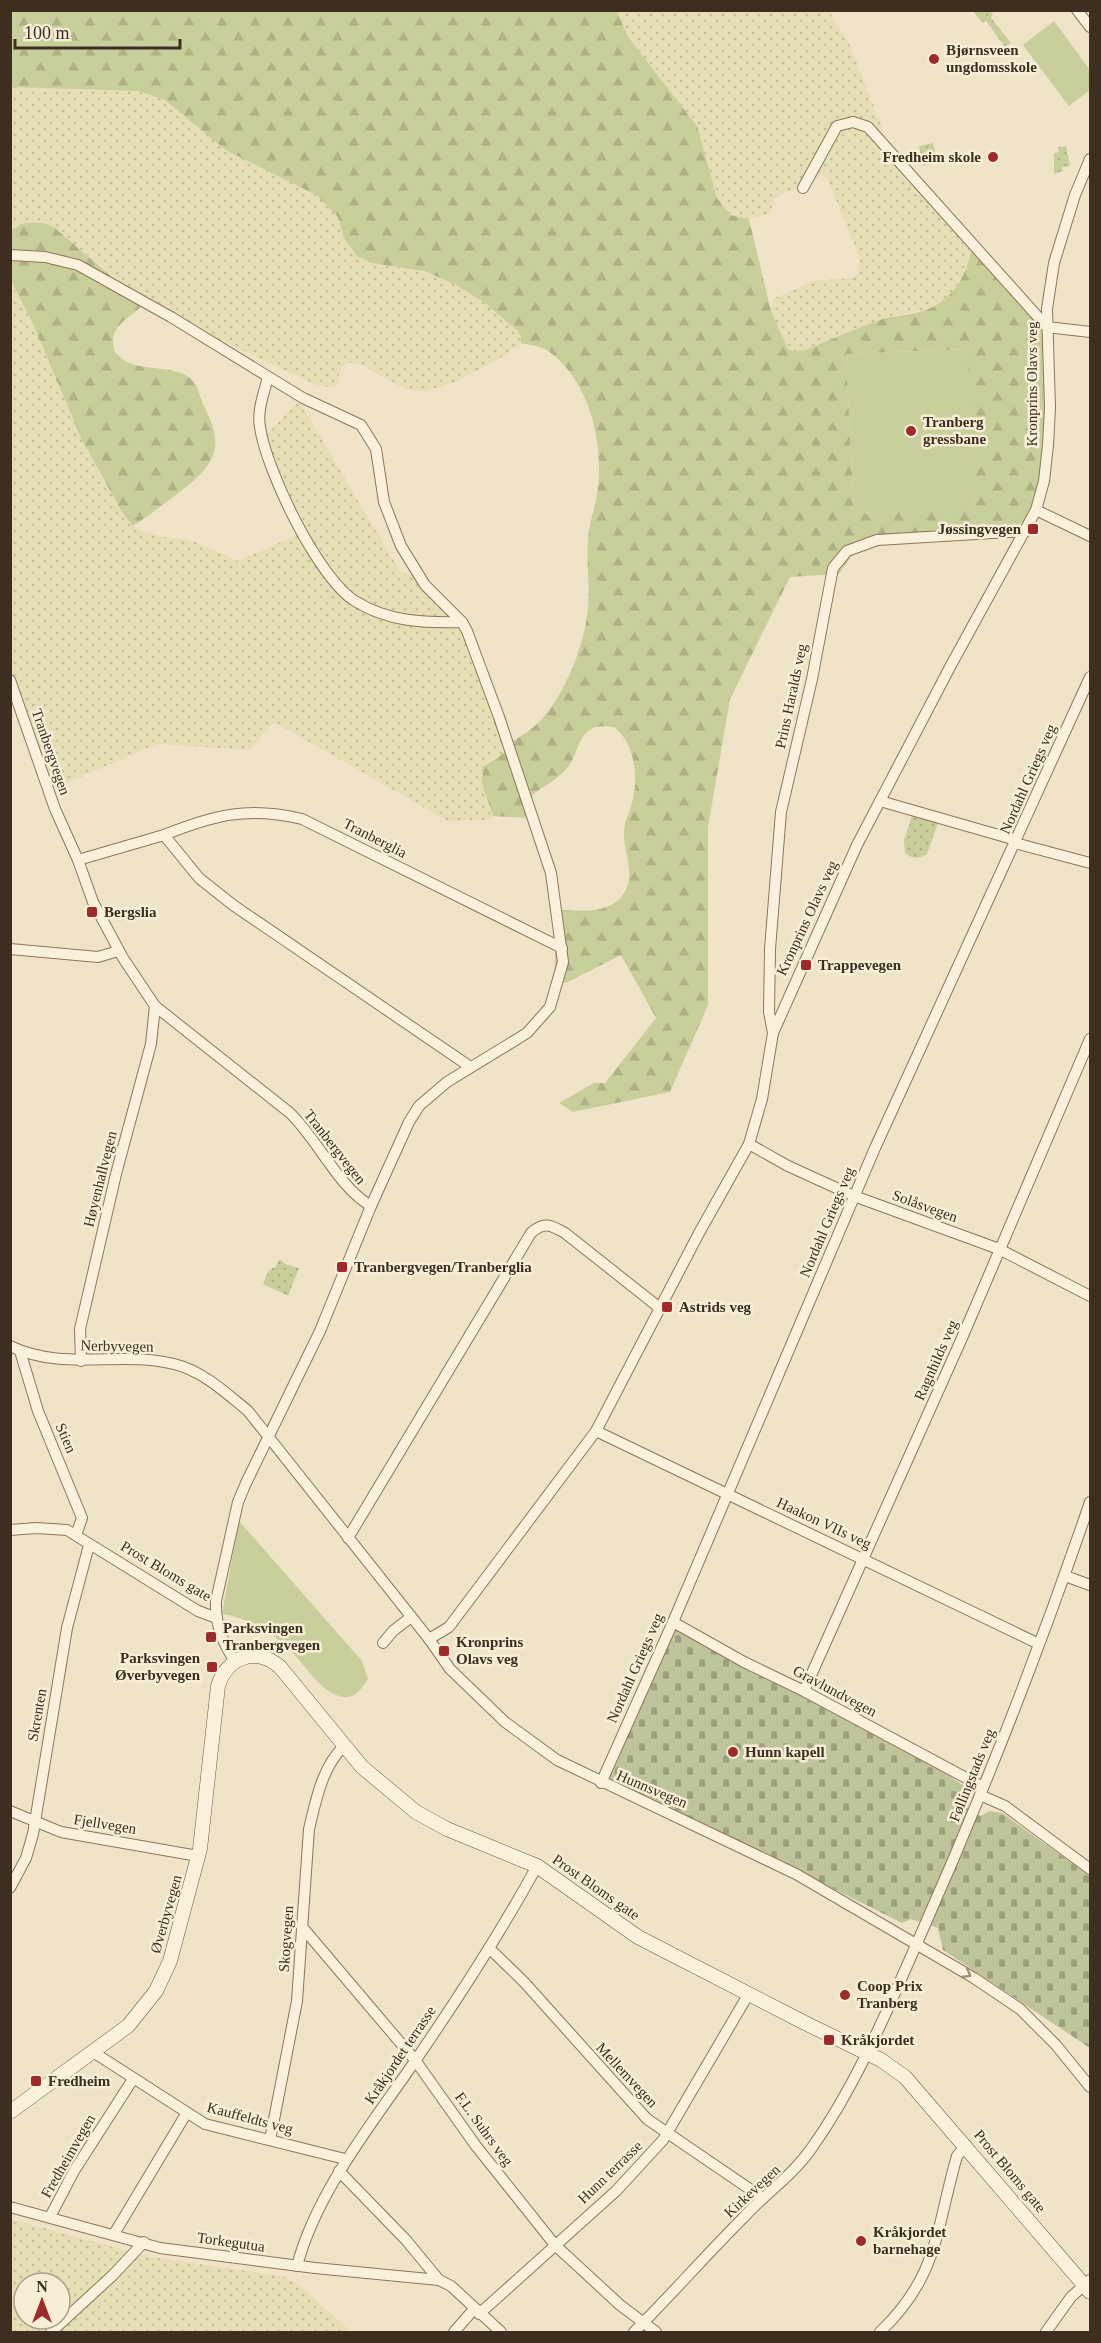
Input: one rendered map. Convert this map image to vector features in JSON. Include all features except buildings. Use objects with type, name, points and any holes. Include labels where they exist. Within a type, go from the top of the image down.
[{"type":"main road","name":"Prost Bloms gate","points":[[235,1661],[253,1655],[275,1662],[344,1746],[379,1784],[416,1812],[450,1830],[537,1866],[567,1884],[638,1937],[748,1995],[867,2053],[905,2077],[1088,2286]]},
{"type":"main road","name":"Øverbyvegen","points":[[10,2112],[128,2026],[156,1991],[170,1961],[198,1856],[218,1686],[225,1669],[235,1661]]},
{"type":"street","points":[[1077,10],[1090,27]]},
{"type":"street","points":[[803,188],[837,126],[853,122],[868,127],[1047,327],[1090,332]]},
{"type":"street","name":"Kronprins Olavs veg","points":[[429,1639],[449,1627],[596,1431],[699,1233],[749,1144],[762,1099],[773,1033],[823,917],[950,666],[1036,510],[1044,481],[1048,445],[1050,408],[1047,327],[1054,263],[1075,195],[1090,159]]},
{"type":"street","points":[[10,255],[45,257],[78,265],[303,398],[361,425],[376,449],[384,502],[400,546],[425,585],[462,622],[489,687],[551,873],[563,962],[550,1007],[527,1033],[469,1066],[419,1106],[409,1122],[370,1206],[320,1331],[294,1380],[270,1439],[238,1502],[216,1601],[217,1618]]},
{"type":"street","points":[[268,377],[261,405],[259,426],[294,520],[329,574],[354,601],[389,616],[417,623],[462,622]]},
{"type":"street","points":[[1036,510],[1090,536]]},
{"type":"street","name":"Prins Haralds veg","points":[[773,1033],[769,1012],[770,949],[781,812],[811,687],[834,568],[847,551],[877,540],[1026,531]]},
{"type":"street","name":"Nordahl Griegs veg","points":[[601,1783],[673,1622],[854,1196],[1090,677]]},
{"type":"street","name":"Tranbergvegen","points":[[10,680],[55,809],[78,860],[93,902],[118,951],[156,1006],[290,1113],[305,1128],[357,1198],[370,1206]]},
{"type":"street","points":[[880,801],[1090,863]]},
{"type":"street","name":"Tranberglia","points":[[78,860],[226,814],[275,813],[302,819],[562,948]]},
{"type":"street","points":[[164,835],[199,878],[233,904],[469,1066]]},
{"type":"street","points":[[10,949],[98,957],[118,951]]},
{"type":"street","name":"Høyenhallvegen","points":[[81,1361],[81,1321],[116,1174],[151,1044],[156,1006]]},
{"type":"street","name":"Ragnhilds veg","points":[[804,1691],[862,1557],[962,1338],[1090,1039]]},
{"type":"street","name":"Solåsvegen","points":[[749,1144],[788,1166],[854,1196],[999,1249],[1090,1296]]},
{"type":"street","points":[[348,1538],[531,1233],[538,1226],[551,1225],[565,1233],[661,1309]]},
{"type":"street","name":"Nerbyvegen","points":[[15,1348],[46,1359],[152,1360],[176,1364],[215,1384],[248,1411],[270,1439]]},
{"type":"street","name":"Stien","points":[[15,1348],[82,1518],[76,1535]]},
{"type":"street","name":"Haakon VIIs veg","points":[[596,1431],[1039,1644]]},
{"type":"street","name":"Hunnsvegen","points":[[270,1439],[429,1639],[450,1669],[505,1722],[557,1760],[601,1783],[689,1821],[796,1874],[974,1978],[1020,2009],[1056,2045],[1090,2087]]},
{"type":"street","name":"Føllingstads veg","points":[[867,2053],[916,1945],[981,1791],[1065,1576],[1090,1502]]},
{"type":"street","name":"Prost Bloms gate","points":[[10,1530],[36,1528],[67,1530],[76,1535],[198,1611],[217,1618],[223,1640],[235,1661]]},
{"type":"street","name":"Skrenten","points":[[10,1887],[26,1858],[67,1628],[90,1545]]},
{"type":"street","points":[[1065,1576],[1090,1585]]},
{"type":"street","points":[[383,1643],[393,1631],[411,1617]]},
{"type":"street","name":"Gravlundvegen","points":[[673,1622],[744,1662],[804,1691],[981,1791],[1090,1869]]},
{"type":"street","name":"Skogvegen","points":[[270,2140],[297,2001],[308,1846],[315,1803],[330,1761],[344,1746]]},
{"type":"street","name":"Fjellvegen","points":[[10,1811],[34,1823],[61,1832],[198,1856]]},
{"type":"street","name":"Kråkjordet terrasse","points":[[297,2266],[309,2233],[345,2159],[415,2060],[489,1948],[537,1866]]},
{"type":"street","name":"F.L. Suhrs veg","points":[[303,1928],[415,2060],[476,2146],[555,2245],[656,2332]]},
{"type":"street","name":"Mellemvegen","points":[[489,1948],[524,1982],[647,2119],[763,2198]]},
{"type":"street","name":"Hunn terrasse","points":[[454,2332],[640,2168],[668,2133],[748,1995]]},
{"type":"street","name":"Kauffeldts veg","points":[[93,2052],[186,2114],[205,2124],[345,2159]]},
{"type":"street","name":"Kirkevegen","points":[[634,2332],[763,2198],[791,2175],[829,2123],[867,2053]]},
{"type":"street","name":"Fredheimvegen","points":[[50,2217],[74,2171],[133,2079]]},
{"type":"street","points":[[114,2234],[186,2114]]},
{"type":"street","points":[[880,2332],[898,2315],[925,2274],[935,2249],[957,2156],[966,2145]]},
{"type":"street","points":[[339,2172],[406,2240],[439,2280]]},
{"type":"street","name":"Torkegutua","points":[[10,2207],[160,2248],[297,2266],[439,2280],[451,2286],[477,2312]]},
{"type":"street","points":[[51,2332],[113,2275],[144,2242]]},
{"type":"street","points":[[1046,2332],[1071,2297],[1088,2286]]},
{"type":"street","points":[[477,2312],[501,2332]]},
{"type":"shaded area","points":[[617,11],[829,11],[850,45],[890,148],[972,244],[965,270],[952,295],[927,309],[889,317],[805,350],[794,352],[788,349],[771,311],[773,299],[813,281],[852,278],[859,270],[860,258],[827,177],[821,174],[807,186],[781,194],[775,198],[770,214],[749,219],[730,215],[717,198],[697,126],[628,37]]},
{"type":"shaded area","points":[[11,87],[138,91],[165,100],[227,151],[318,196],[338,217],[350,247],[372,263],[410,267],[456,285],[485,303],[518,331],[521,343],[504,356],[456,382],[427,391],[414,391],[397,385],[365,366],[348,362],[340,369],[338,385],[328,387],[317,385],[211,336],[123,285],[55,228],[44,223],[25,223],[11,230]]},
{"type":"shaded area","points":[[10,281],[34,326],[98,471],[122,512],[138,530],[164,537],[191,540],[238,561],[308,530],[261,440],[299,401],[401,573],[418,575],[459,624],[505,746],[504,753],[487,762],[482,772],[493,816],[487,820],[448,821],[274,722],[250,750],[157,744],[54,788],[11,681]]},
{"type":"shaded area","points":[[10,2219],[150,2257],[283,2276],[300,2286],[351,2332],[11,2332]]},
{"type":"green space","points":[[10,11],[617,11],[628,37],[697,126],[717,198],[730,215],[749,219],[771,311],[788,349],[794,352],[805,350],[883,319],[923,311],[935,306],[953,291],[960,281],[966,270],[972,244],[1041,318],[1048,420],[1039,508],[1009,534],[858,546],[839,574],[790,577],[730,699],[708,827],[708,1005],[670,1092],[573,1112],[559,1103],[594,1083],[605,1083],[656,1018],[621,955],[566,983],[554,979],[557,910],[583,911],[609,906],[622,896],[629,881],[624,830],[634,793],[635,772],[627,742],[614,727],[602,726],[586,733],[567,768],[533,794],[529,818],[493,816],[482,783],[483,767],[504,753],[505,746],[534,727],[551,707],[567,681],[583,636],[588,598],[588,538],[597,494],[599,455],[591,415],[574,378],[547,350],[521,343],[518,331],[485,303],[456,285],[424,271],[372,263],[357,256],[344,238],[338,217],[318,196],[227,151],[165,100],[138,91],[11,87]],"holes":[[[967,349],[975,508],[854,514],[846,354]]]},
{"type":"green space","points":[[973,11],[990,11],[993,15],[991,18],[1011,43],[1005,47],[986,21],[983,23]]},
{"type":"green space","points":[[1054,21],[1090,70],[1090,90],[1069,106],[1023,45]]},
{"type":"green space","points":[[933,143],[937,163],[923,166],[919,146]]},
{"type":"green space","points":[[1066,146],[1070,166],[1062,167],[1063,171],[1054,174],[1054,153],[1059,152],[1058,147]]},
{"type":"green space","points":[[25,223],[44,223],[55,228],[144,304],[117,330],[113,343],[115,352],[122,359],[138,366],[174,371],[188,377],[195,384],[211,421],[215,434],[215,446],[213,456],[207,466],[189,484],[133,526],[122,512],[82,440],[34,326],[11,281],[11,230]]},
{"type":"green space","name":"Tranberg gressbane","points":[[968,349],[975,509],[854,514],[846,354]]},
{"type":"green space","points":[[912,816],[938,823],[927,854],[924,856],[913,857],[905,853],[904,840]]},
{"type":"green space","points":[[280,1259],[285,1264],[299,1268],[288,1296],[263,1284],[269,1270],[275,1267]]},
{"type":"green space","points":[[239,1521],[362,1661],[368,1679],[355,1695],[343,1697],[328,1690],[276,1638],[250,1622],[222,1614]]},
{"type":"green space","points":[[675,1627],[751,1672],[810,1697],[948,1775],[964,1786],[963,1805],[980,1816],[990,1811],[1002,1813],[1090,1876],[1090,2048],[943,1950],[938,1928],[911,1919],[902,1923],[728,1836],[606,1780]]},
{"type":"place","name":"Bjørnsveen ungdomsskole","points":[[934,59]]},
{"type":"place","name":"Fredheim skole","points":[[993,157]]},
{"type":"place","name":"Tranberg gressbane","points":[[911,431]]},
{"type":"place","name":"Jøssingvegen","points":[[1033,529]]},
{"type":"place","name":"Bergslia","points":[[92,912]]},
{"type":"place","name":"Trappevegen","points":[[806,965]]},
{"type":"place","name":"Tranbergvegen/Tranberglia","points":[[342,1267]]},
{"type":"place","name":"Astrids veg","points":[[667,1307]]},
{"type":"place","name":"Parksvingen Tranbergvegen","points":[[211,1637]]},
{"type":"place","name":"Kronprins Olavs veg","points":[[444,1651]]},
{"type":"place","name":"Parksvingen Øverbyvegen","points":[[212,1667]]},
{"type":"place","name":"Hunn kapell","points":[[733,1752]]},
{"type":"place","name":"Coop Prix Tranberg","points":[[845,1995]]},
{"type":"place","name":"Kråkjordet","points":[[829,2040]]},
{"type":"place","name":"Fredheim","points":[[36,2081]]},
{"type":"place","name":"Kråkjordet barnehage","points":[[861,2241]]}]
